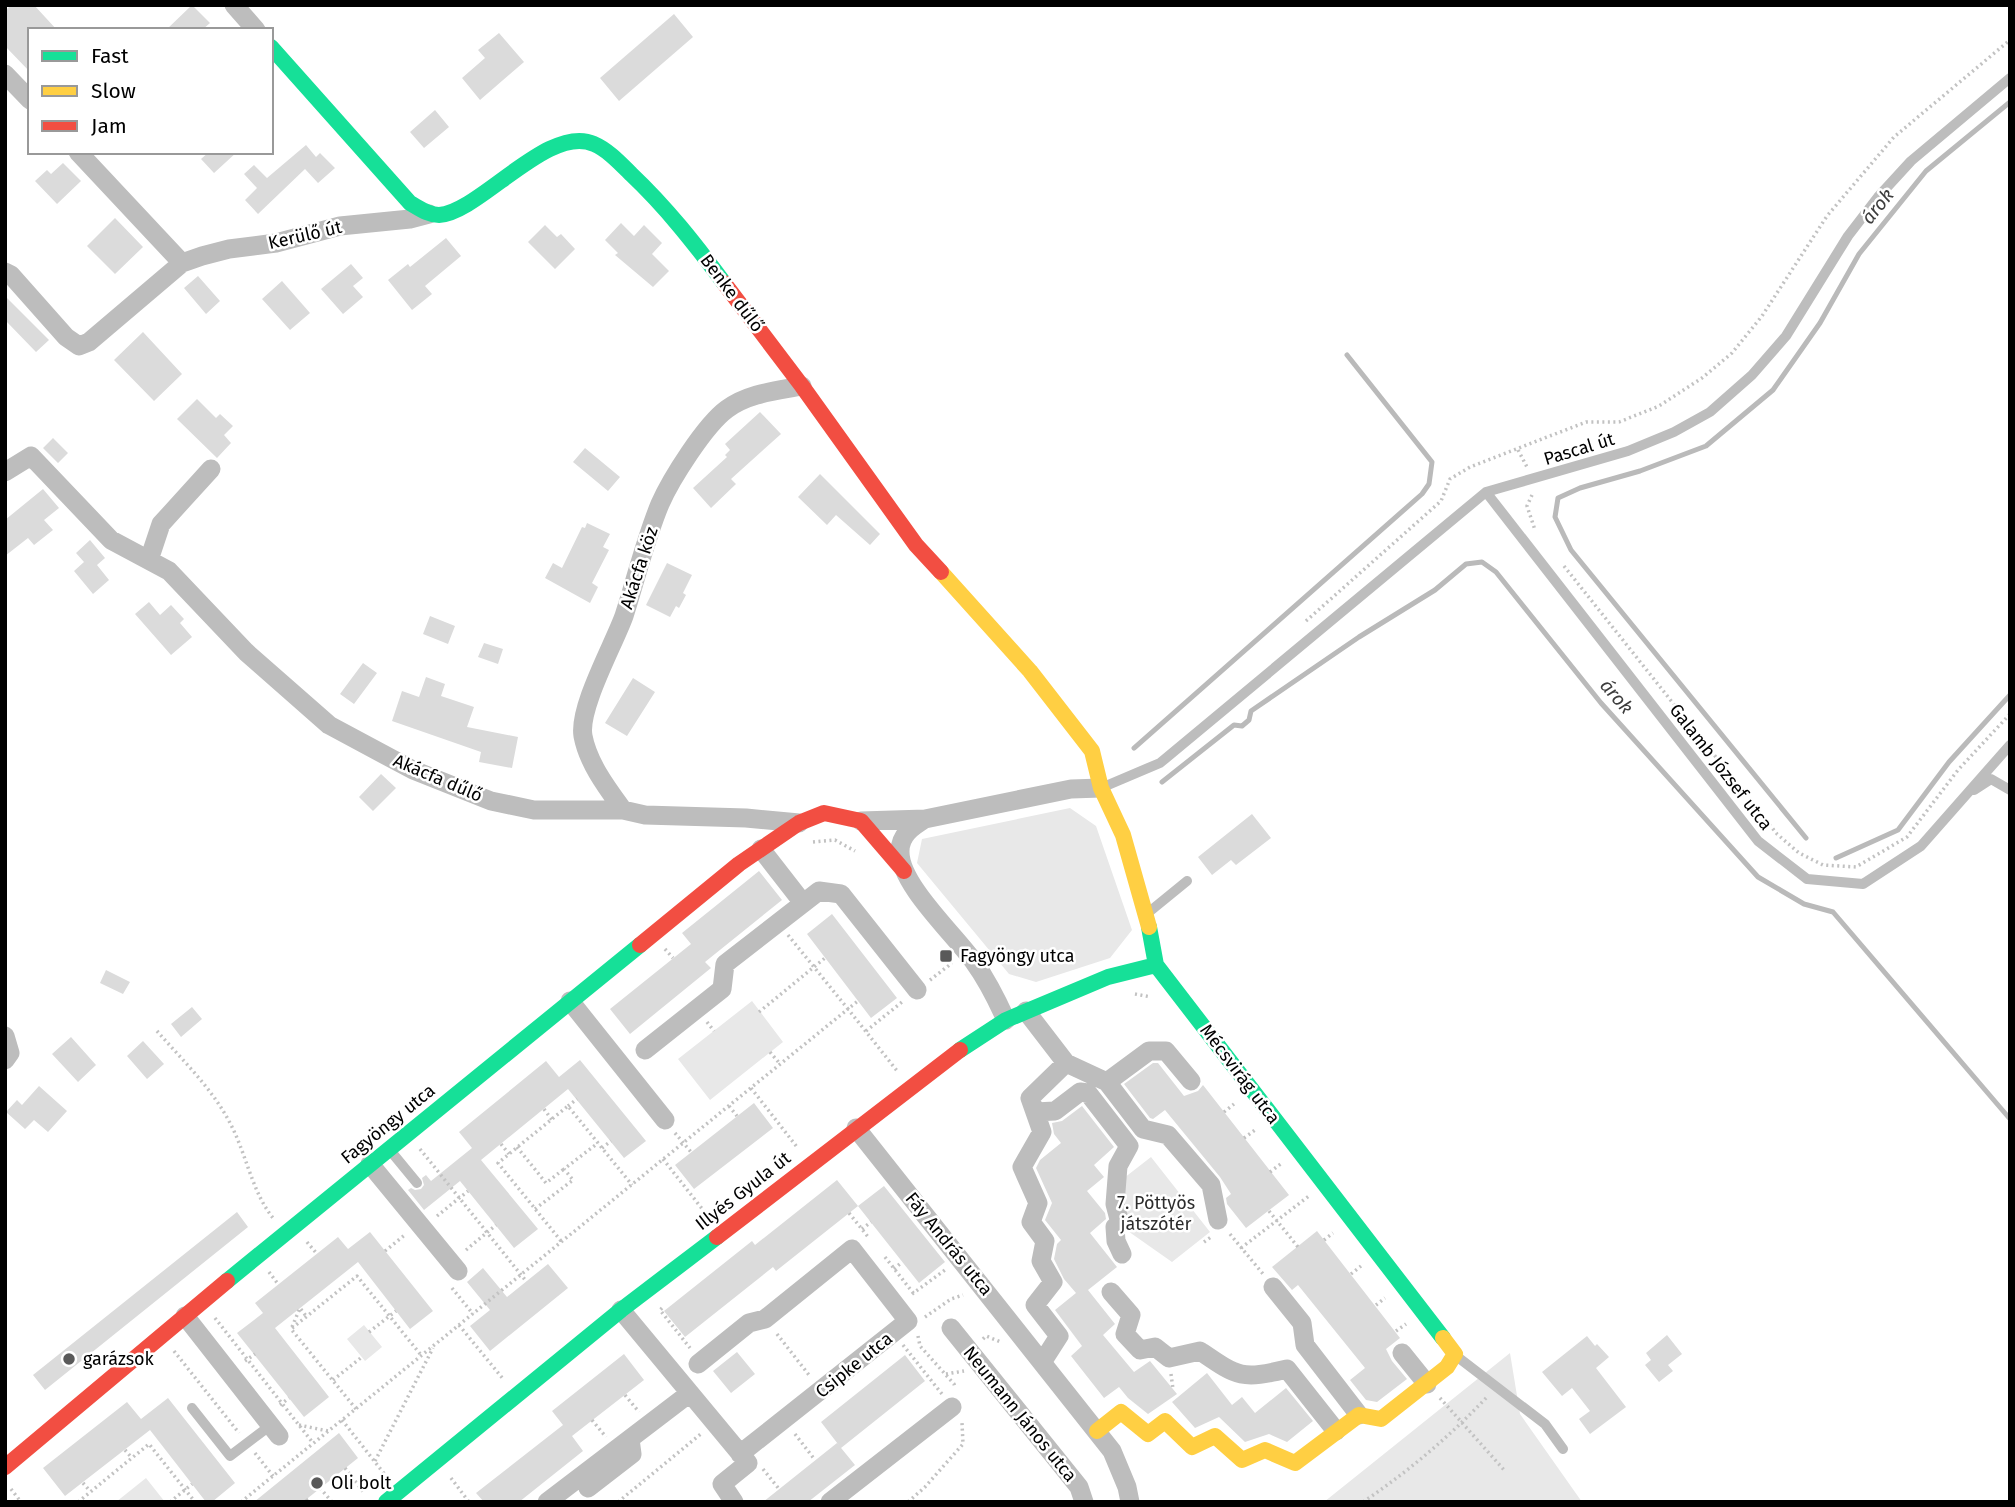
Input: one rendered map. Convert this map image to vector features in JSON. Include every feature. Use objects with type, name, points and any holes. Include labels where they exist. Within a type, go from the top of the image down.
[{"type":"street","points":[[234,5],[254,28]]},
{"type":"street","points":[[273,49],[410,204],[429,214]]},
{"type":"street","points":[[5,74],[28,98]]},
{"type":"street","name":"Benke dűlő","points":[[429,214],[441,215],[460,208],[526,162],[558,146],[577,141],[593,143],[618,161],[660,201],[708,260],[916,545],[1030,671],[1092,751],[1101,788]]},
{"type":"street","points":[[80,154],[182,263]]},
{"type":"street","name":"Kerülő út","points":[[5,272],[11,275],[66,337],[79,346],[89,342],[182,263],[229,249],[276,243],[340,226],[410,219],[429,214]]},
{"type":"street","name":"Akácfa köz","points":[[623,810],[604,783],[590,755],[583,735],[583,724],[593,690],[623,617],[660,503],[678,472],[725,410],[746,397],[802,386]]},
{"type":"street","name":"Akácfa dűlő","points":[[5,472],[31,456],[111,540],[169,571],[246,653],[329,725],[413,770],[491,801],[534,810],[623,810],[645,815],[746,818],[799,823]]},
{"type":"street","points":[[149,560],[161,524],[211,469]]},
{"type":"street","points":[[862,821],[925,818],[1071,789],[1101,788]]},
{"type":"street","name":"Mécsvirág utca","points":[[1101,788],[1123,835],[1156,965],[1455,1354]]},
{"type":"street","name":"Fagyöngy utca","points":[[5,1467],[370,1164],[739,864],[799,823],[824,813],[862,821]]},
{"type":"street","points":[[904,871],[899,855],[900,842],[911,828],[925,818]]},
{"type":"street","points":[[862,821],[975,963],[1006,1020]]},
{"type":"street","points":[[761,849],[803,903]]},
{"type":"street","points":[[645,1050],[722,989],[725,964],[819,891],[841,894],[917,990]]},
{"type":"street","name":"Illyés Gyula út","points":[[386,1502],[621,1310],[961,1048],[1026,1011],[1108,977],[1156,965]]},
{"type":"street","points":[[570,1001],[665,1120]]},
{"type":"street","points":[[1026,1011],[1066,1063],[1107,1082],[1143,1129],[1168,1135],[1212,1185],[1218,1220]]},
{"type":"street","points":[[5,1037],[9,1053],[5,1060]]},
{"type":"street","points":[[1107,1082],[1149,1051],[1166,1051],[1191,1082]]},
{"type":"street","points":[[1043,1361],[1059,1336],[1035,1305],[1053,1282],[1041,1261],[1045,1241],[1031,1222],[1038,1203],[1022,1167],[1042,1132],[1030,1098],[1066,1063]]},
{"type":"street","points":[[1035,1112],[1055,1111],[1080,1092],[1088,1093],[1129,1146],[1118,1166],[1115,1204],[1119,1223],[1115,1227],[1116,1241],[1122,1254]]},
{"type":"street","name":"Fáy András utca","points":[[856,1128],[1112,1451],[1127,1487],[1130,1502]]},
{"type":"street","points":[[370,1164],[415,1231],[452,1272]]},
{"type":"street","name":"Csipke utca","points":[[698,1364],[750,1323],[765,1319],[852,1250],[901,1327],[740,1454],[748,1463],[722,1484],[734,1502]]},
{"type":"street","points":[[1273,1287],[1302,1323],[1306,1345],[1359,1415],[1381,1419],[1447,1367],[1455,1354]]},
{"type":"street","points":[[1111,1292],[1131,1315],[1125,1334],[1140,1350],[1155,1347],[1169,1358],[1200,1351],[1234,1374],[1258,1376],[1287,1369],[1336,1432]]},
{"type":"street","points":[[621,1310],[740,1454]]},
{"type":"street","points":[[185,1316],[275,1430]]},
{"type":"street","name":"Neumann János utca","points":[[951,1328],[1079,1487],[1084,1502]]},
{"type":"street","points":[[1402,1353],[1427,1384]]},
{"type":"street","points":[[547,1502],[690,1393]]},
{"type":"street","points":[[830,1502],[952,1407]]},
{"type":"street","points":[[1097,1431],[1121,1412],[1148,1434],[1165,1421],[1192,1447],[1215,1436],[1242,1460],[1265,1450],[1295,1462],[1359,1415]]},
{"type":"street","points":[[588,1488],[632,1454],[630,1439]]},
{"type":"lane","name":"Pascal út","points":[[1101,788],[1160,763],[1486,492],[1628,451],[1674,432],[1710,412],[1752,375],[1786,336],[1848,236],[1878,197],[1911,161],[2010,78]]},
{"type":"lane","name":"Galamb József utca","points":[[1486,492],[1758,841],[1807,878],[1863,884],[1921,846],[2010,745]]},
{"type":"lane","points":[[1964,796],[1991,779],[2010,790]]},
{"type":"lane","points":[[1145,914],[1187,881]]},
{"type":"lane","points":[[389,1149],[417,1183]]},
{"type":"lane","points":[[1455,1354],[1545,1424],[1563,1448]]},
{"type":"lane","points":[[192,1408],[230,1456],[275,1430]]},
{"type":"path","points":[[1301,626],[1441,501],[1450,479],[1470,467],[1586,422],[1619,422],[1659,406],[1712,370],[1732,353],[1762,316],[1827,216],[1894,137],[2010,40]]},
{"type":"path","points":[[1518,450],[1541,488],[1531,495],[1527,506],[1534,529],[1543,540]]},
{"type":"path","points":[[1560,561],[1777,834],[1799,853],[1823,865],[1856,867],[1907,837],[1958,770],[2010,714]]},
{"type":"path","points":[[806,843],[835,840],[859,852]]},
{"type":"path","points":[[778,923],[900,1074]]},
{"type":"path","points":[[666,949],[673,958]]},
{"type":"path","points":[[866,1031],[959,957]]},
{"type":"path","points":[[760,1012],[825,958]]},
{"type":"path","points":[[1123,992],[1150,996],[1158,1004]]},
{"type":"path","points":[[241,1502],[858,1001]]},
{"type":"path","points":[[708,1023],[714,1031]]},
{"type":"path","points":[[157,1031],[216,1097],[234,1129],[268,1212],[285,1234]]},
{"type":"path","points":[[770,1052],[780,1065]]},
{"type":"path","points":[[751,1088],[801,1152]]},
{"type":"path","points":[[562,1241],[498,1163],[577,1099]]},
{"type":"path","points":[[1224,1112],[1239,1101]]},
{"type":"path","points":[[568,1106],[632,1185]]},
{"type":"path","points":[[729,1106],[737,1116]]},
{"type":"path","points":[[544,1109],[552,1119]]},
{"type":"path","points":[[1244,1138],[1259,1126]]},
{"type":"path","points":[[602,1148],[611,1141]]},
{"type":"path","points":[[415,1143],[526,1281]]},
{"type":"path","points":[[517,1147],[546,1183],[598,1143]]},
{"type":"path","points":[[683,1143],[691,1152]]},
{"type":"path","points":[[501,1144],[509,1154]]},
{"type":"path","points":[[663,1159],[712,1222]]},
{"type":"path","points":[[1270,1172],[1286,1160]]},
{"type":"path","points":[[536,1209],[573,1180],[564,1169]]},
{"type":"path","points":[[1241,1248],[1325,1184]]},
{"type":"path","points":[[385,1251],[468,1191]]},
{"type":"path","points":[[1269,1211],[1298,1247]]},
{"type":"path","points":[[1218,1220],[1273,1287]]},
{"type":"path","points":[[862,1229],[870,1222]]},
{"type":"path","points":[[473,1314],[452,1272],[496,1225]]},
{"type":"path","points":[[1324,1240],[1332,1233]]},
{"type":"path","points":[[894,1269],[902,1262]]},
{"type":"path","points":[[1351,1274],[1366,1263]]},
{"type":"path","points":[[914,1294],[949,1267]]},
{"type":"path","points":[[291,1329],[364,1270]]},
{"type":"path","points":[[357,1276],[421,1355]]},
{"type":"path","points":[[929,1378],[901,1327],[915,1323],[951,1299],[968,1293],[995,1302]]},
{"type":"path","points":[[1376,1305],[1383,1299]]},
{"type":"path","points":[[669,1302],[660,1310],[682,1339]]},
{"type":"path","points":[[485,1304],[490,1311]]},
{"type":"path","points":[[291,1329],[300,1308],[306,1316]]},
{"type":"path","points":[[209,1311],[313,1443]]},
{"type":"path","points":[[369,1332],[396,1311]]},
{"type":"path","points":[[765,1319],[810,1377]]},
{"type":"path","points":[[459,1325],[508,1385]]},
{"type":"path","points":[[291,1329],[356,1409]]},
{"type":"path","points":[[971,1352],[986,1336],[1001,1342],[1028,1342]]},
{"type":"path","points":[[374,1461],[434,1345]]},
{"type":"path","points":[[247,1360],[255,1354]]},
{"type":"path","points":[[333,1380],[362,1357]]},
{"type":"path","points":[[180,1359],[273,1476]]},
{"type":"path","points":[[1427,1384],[1505,1471]]},
{"type":"path","points":[[1363,1502],[1408,1472],[1463,1423],[1496,1386]]},
{"type":"path","points":[[625,1395],[637,1410]]},
{"type":"path","points":[[281,1404],[289,1398]]},
{"type":"path","points":[[341,1420],[389,1480]]},
{"type":"path","points":[[593,1420],[604,1434]]},
{"type":"path","points":[[784,1420],[815,1460]]},
{"type":"path","points":[[618,1502],[714,1423]]},
{"type":"path","points":[[299,1425],[328,1432]]},
{"type":"path","points":[[78,1502],[149,1444],[151,1446],[158,1441]]},
{"type":"path","points":[[151,1446],[195,1502]]},
{"type":"path","points":[[125,1450],[132,1458]]},
{"type":"path","points":[[437,1460],[469,1502]]},
{"type":"path","points":[[345,1468],[368,1497]]},
{"type":"path","points":[[5,1482],[21,1502]]},
{"type":"path","points":[[83,1483],[90,1491]]},
{"type":"path","points":[[170,1502],[192,1484]]},
{"type":"path","points":[[320,1488],[332,1502]]},
{"type":"path","points":[[248,1496],[253,1502]]},
{"type":"green space","points":[[1070,808],[1096,826],[1132,930],[1110,958],[1036,982],[1009,974],[917,863],[922,839]]},
{"type":"green space","points":[[752,1001],[783,1042],[710,1100],[678,1059]]},
{"type":"green space","name":"7. Pöttyös játszótér","points":[[1151,1157],[1210,1232],[1172,1262],[1125,1229],[1124,1178]]},
{"type":"green space","points":[[364,1325],[382,1347],[365,1361],[347,1339]]},
{"type":"green space","points":[[1510,1353],[1520,1414],[1582,1502],[1324,1502]]},
{"type":"green space","points":[[146,1478],[165,1502],[116,1502]]},
{"type":"building","points":[[11,5],[34,5],[55,28],[28,28],[28,70],[5,46],[5,11]]},
{"type":"building","points":[[192,5],[210,23],[204,28],[168,28]]},
{"type":"building","points":[[674,14],[693,37],[619,101],[600,78]]},
{"type":"building","points":[[499,33],[524,62],[480,100],[462,78],[485,58],[478,50]]},
{"type":"building","points":[[435,110],[449,127],[424,148],[410,132]]},
{"type":"building","points":[[306,145],[316,157],[320,153],[335,168],[318,183],[305,169],[258,214],[245,200],[257,188],[244,174],[254,165],[267,178]]},
{"type":"building","points":[[207,154],[235,154],[214,173],[201,159]]},
{"type":"building","points":[[63,163],[81,181],[57,204],[35,181],[47,170],[51,174]]},
{"type":"building","points":[[115,218],[143,247],[115,274],[87,246]]},
{"type":"building","points":[[621,223],[634,236],[644,225],[662,243],[652,254],[669,271],[653,287],[615,255],[618,253],[605,240]]},
{"type":"building","points":[[545,225],[557,237],[561,234],[575,249],[555,269],[528,242]]},
{"type":"building","points":[[446,238],[461,256],[425,286],[432,294],[412,310],[388,280],[408,264],[410,267]]},
{"type":"building","points":[[351,264],[363,278],[353,286],[363,297],[343,314],[321,289]]},
{"type":"building","points":[[198,276],[220,301],[206,314],[184,288]]},
{"type":"building","points":[[282,281],[310,313],[290,330],[262,299]]},
{"type":"building","points":[[5,296],[49,340],[36,352],[5,320]]},
{"type":"building","points":[[143,332],[182,374],[154,401],[114,360]]},
{"type":"building","points":[[197,399],[216,418],[220,414],[233,426],[224,435],[231,443],[217,458],[177,419]]},
{"type":"building","points":[[760,412],[781,434],[731,479],[736,484],[711,508],[693,488],[727,457],[725,455],[730,450],[725,444]]},
{"type":"building","points":[[53,438],[68,453],[58,463],[43,448]]},
{"type":"building","points":[[585,448],[620,477],[608,491],[573,462]]},
{"type":"building","points":[[820,474],[880,534],[870,545],[836,515],[827,525],[798,497]]},
{"type":"building","points":[[43,489],[59,508],[44,520],[53,530],[34,545],[28,538],[5,556],[5,520]]},
{"type":"building","points":[[587,523],[610,534],[603,547],[609,550],[592,583],[598,587],[590,603],[545,578],[553,563],[562,568],[582,527],[585,528]]},
{"type":"building","points":[[90,540],[105,558],[97,565],[109,580],[93,594],[74,571],[84,562],[76,553]]},
{"type":"building","points":[[667,563],[692,575],[683,593],[686,595],[670,617],[646,605]]},
{"type":"building","points":[[149,602],[160,615],[171,605],[184,619],[180,623],[192,637],[171,655],[135,614]]},
{"type":"building","points":[[430,616],[455,626],[448,644],[423,634]]},
{"type":"building","points":[[484,643],[503,649],[498,664],[478,657]]},
{"type":"building","points":[[363,663],[377,673],[354,704],[340,694]]},
{"type":"building","points":[[426,677],[445,684],[441,696],[474,707],[467,727],[518,737],[512,768],[479,762],[481,752],[392,721],[402,691],[419,697]]},
{"type":"building","points":[[633,678],[655,692],[627,736],[605,723]]},
{"type":"building","points":[[381,774],[396,788],[373,811],[359,797]]},
{"type":"building","points":[[1252,814],[1271,838],[1236,865],[1231,860],[1212,875],[1198,857]]},
{"type":"building","points":[[759,871],[782,900],[705,962],[711,968],[630,1034],[610,1009],[691,944],[682,933]]},
{"type":"building","points":[[832,914],[897,998],[871,1018],[807,934]]},
{"type":"building","points":[[106,970],[130,982],[123,994],[100,983]]},
{"type":"building","points":[[192,1007],[202,1019],[181,1037],[171,1024]]},
{"type":"building","points":[[71,1037],[96,1065],[78,1082],[52,1054]]},
{"type":"building","points":[[143,1041],[164,1064],[147,1079],[127,1056]]},
{"type":"building","points":[[580,1060],[646,1141],[624,1158],[568,1089],[481,1160],[538,1229],[514,1248],[460,1181],[424,1210],[408,1190],[421,1189],[424,1185],[422,1178],[426,1175],[431,1181],[472,1148],[459,1132],[546,1061],[559,1077]]},
{"type":"building","points":[[1153,1063],[1158,1063],[1184,1096],[1198,1091],[1203,1085],[1289,1195],[1246,1228],[1227,1204],[1226,1198],[1231,1194],[1220,1177],[1165,1110],[1153,1119],[1150,1118],[1124,1084]]},
{"type":"building","points":[[39,1086],[67,1111],[48,1132],[34,1120],[25,1129],[6,1112],[17,1100],[22,1105]]},
{"type":"building","points":[[754,1103],[773,1128],[694,1189],[675,1165]]},
{"type":"building","points":[[1082,1106],[1114,1147],[1094,1165],[1104,1177],[1087,1191],[1105,1213],[1106,1219],[1090,1233],[1117,1267],[1088,1290],[1115,1324],[1103,1335],[1134,1372],[1150,1361],[1177,1394],[1148,1414],[1119,1387],[1104,1398],[1071,1356],[1082,1346],[1055,1310],[1076,1293],[1064,1279],[1054,1259],[1057,1244],[1061,1240],[1045,1220],[1052,1203],[1036,1168],[1040,1160],[1061,1143],[1054,1134],[1052,1123],[1062,1121]]},
{"type":"building","points":[[837,1180],[858,1206],[776,1271],[773,1267],[685,1337],[664,1311],[752,1241],[755,1245]]},
{"type":"building","points":[[884,1186],[945,1262],[919,1283],[858,1206]]},
{"type":"building","points":[[237,1212],[248,1227],[45,1390],[33,1375]]},
{"type":"building","points":[[1317,1231],[1400,1338],[1386,1349],[1407,1379],[1377,1402],[1366,1400],[1350,1380],[1365,1368],[1298,1285],[1292,1290],[1272,1267]]},
{"type":"building","points":[[370,1232],[433,1311],[410,1329],[358,1262],[275,1328],[329,1397],[304,1417],[237,1333],[263,1313],[255,1303],[338,1237],[348,1249]]},
{"type":"building","points":[[548,1264],[568,1288],[490,1351],[470,1326],[490,1310],[467,1282],[483,1268],[507,1297]]},
{"type":"building","points":[[1667,1335],[1682,1354],[1668,1365],[1673,1371],[1659,1382],[1645,1365],[1651,1360],[1646,1353]]},
{"type":"building","points":[[1587,1336],[1609,1357],[1596,1368],[1626,1407],[1590,1434],[1579,1419],[1590,1411],[1572,1388],[1562,1396],[1542,1372]]},
{"type":"building","points":[[737,1352],[755,1374],[731,1393],[713,1371]]},
{"type":"building","points":[[624,1354],[644,1380],[572,1436],[583,1451],[519,1502],[484,1502],[476,1493],[563,1425],[552,1411]]},
{"type":"building","points":[[905,1355],[925,1381],[841,1448],[821,1422]]},
{"type":"building","points":[[1207,1373],[1232,1405],[1242,1397],[1255,1413],[1286,1388],[1313,1421],[1287,1442],[1269,1434],[1245,1442],[1219,1417],[1195,1428],[1172,1402]]},
{"type":"building","points":[[168,1398],[235,1483],[212,1502],[206,1502],[150,1430],[65,1496],[43,1468],[127,1402],[141,1419]]},
{"type":"building","points":[[339,1433],[358,1458],[303,1502],[254,1502]]},
{"type":"building","points":[[837,1443],[855,1465],[808,1502],[763,1502]]},
{"type":"waterway","name":"árok","points":[[1806,838],[1571,550],[1555,517],[1558,498],[1580,488],[1640,471],[1706,446],[1773,390],[1820,323],[1859,254],[1926,171],[2010,102]]},
{"type":"waterway","points":[[1134,748],[1422,494],[1429,484],[1432,462],[1347,355]]},
{"type":"waterway","name":"árok","points":[[1162,782],[1234,725],[1242,726],[1249,720],[1251,711],[1359,637],[1435,590],[1466,564],[1482,562],[1496,572],[1601,703],[1758,877],[1804,904],[1833,912],[2010,1119]]},
{"type":"waterway","name":"árok","points":[[1836,858],[1898,830],[1949,762],[2010,695]]},
{"type":"traffic: fast","points":[[273,49],[410,203],[424,211],[439,215],[455,211],[556,146],[576,141],[594,144],[614,157],[656,199],[724,283]]},
{"type":"traffic: fast","points":[[1149,927],[1156,965],[1443,1338]]},
{"type":"traffic: fast","points":[[227,1281],[640,945]]},
{"type":"traffic: fast","points":[[960,1050],[1006,1020],[1108,977],[1156,965]]},
{"type":"traffic: fast","points":[[386,1502],[621,1310],[717,1237]]},
{"type":"traffic: slow","points":[[941,572],[1030,671],[1092,751],[1101,788],[1123,835],[1149,927]]},
{"type":"traffic: slow","points":[[1097,1431],[1121,1412],[1148,1434],[1165,1421],[1192,1447],[1215,1436],[1242,1460],[1265,1450],[1295,1463],[1359,1415],[1381,1419],[1447,1367],[1455,1354],[1443,1338]]},
{"type":"traffic: jam","points":[[724,283],[916,545],[941,572]]},
{"type":"traffic: jam","points":[[640,945],[739,864],[799,823],[824,813],[861,821],[904,871]]},
{"type":"traffic: jam","points":[[717,1237],[960,1050]]},
{"type":"traffic: jam","points":[[5,1467],[227,1281]]},
{"type":"place","name":"Fagyöngy utca","points":[[946,956]]},
{"type":"place","name":"garázsok","points":[[69,1359]]},
{"type":"place","name":"Oli bolt","points":[[317,1483]]}]
